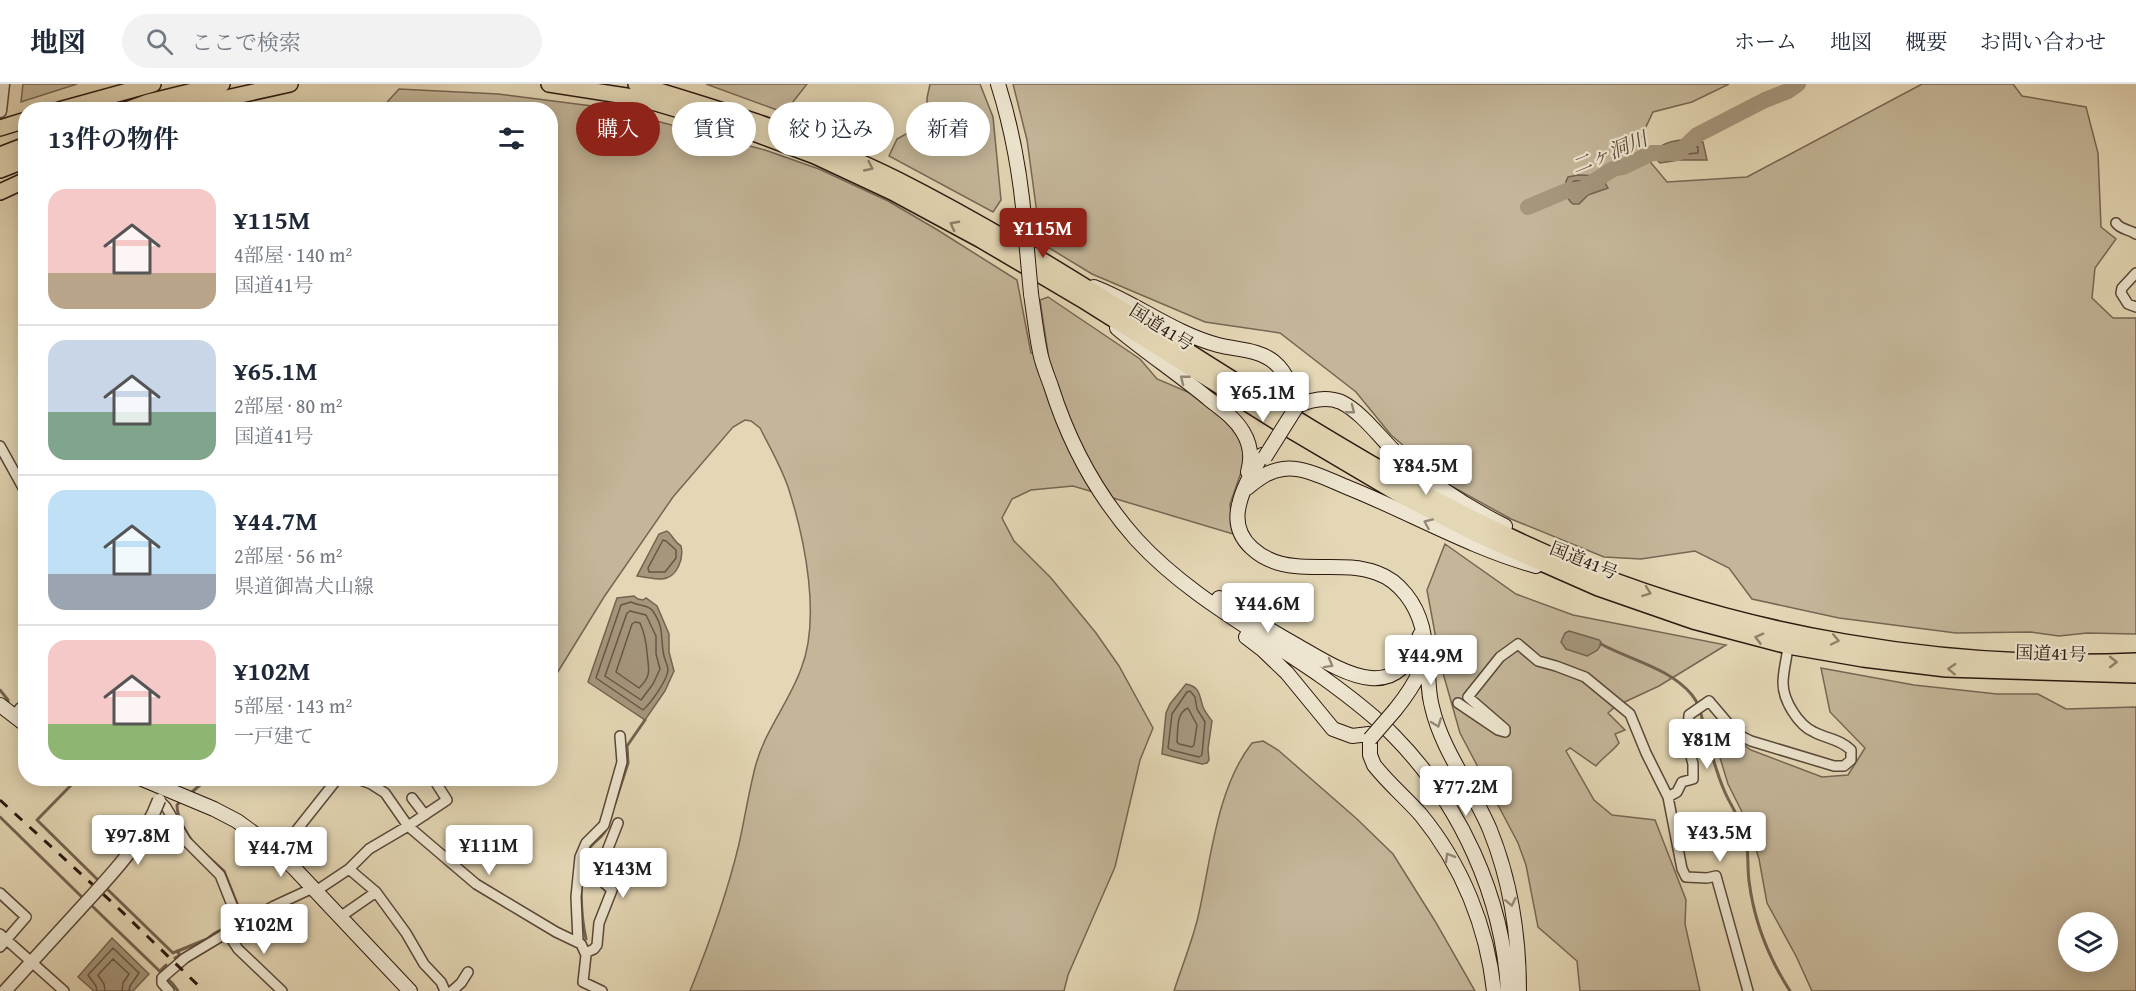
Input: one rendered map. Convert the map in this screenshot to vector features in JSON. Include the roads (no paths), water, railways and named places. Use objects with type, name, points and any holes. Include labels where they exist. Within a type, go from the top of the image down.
[{"type":"highway","points":[[88,102],[153,84]]},
{"type":"highway","points":[[148,102],[222,84]]},
{"type":"highway","points":[[208,102],[290,84]]},
{"type":"highway","name":"国道41号","points":[[549,84],[639,98],[743,129],[815,156],[892,192],[981,240],[1081,299],[1275,421],[1402,496],[1478,535],[1564,568],[1743,621],[1860,645],[2002,660],[2136,661]]},
{"type":"highway","name":"国道41号","points":[[636,84],[746,117],[822,145],[907,185],[1075,280],[1348,450],[1598,588],[1694,621],[1788,646],[1863,659],[1946,669],[2136,675]]},
{"type":"highway","points":[[242,102],[286,85]]},
{"type":"highway","points":[[0,128],[18,122]]},
{"type":"highway","points":[[0,155],[18,148]]},
{"type":"highway","points":[[0,170],[18,163]]},
{"type":"highway","points":[[0,192],[18,184]]},
{"type":"main road","points":[[998,84],[1016,152],[1031,294],[1040,353],[1060,416],[1086,470],[1115,514],[1171,578],[1198,603],[1274,660],[1333,729],[1352,736],[1369,737]]},
{"type":"main road","points":[[1075,280],[1121,297],[1197,338],[1265,356],[1285,373],[1291,388],[1294,407]]},
{"type":"main road","points":[[1081,299],[1235,421],[1244,432],[1251,459],[1238,506],[1238,525],[1245,543],[1258,554],[1272,561],[1294,566],[1352,567],[1377,573],[1392,581],[1410,600],[1422,629],[1431,707],[1437,726],[1490,830],[1507,882],[1517,944],[1519,991]]},
{"type":"main road","points":[[1243,491],[1294,407],[1315,399],[1338,401],[1351,408],[1399,455],[1441,487],[1481,514],[1513,530],[1564,568]]},
{"type":"main road","points":[[1243,491],[1270,472],[1284,468],[1298,470],[1372,497],[1508,558],[1564,568]]},
{"type":"main road","points":[[1154,557],[1278,634],[1347,674],[1361,678],[1382,677],[1398,671],[1412,657],[1422,629]]},
{"type":"main road","points":[[1154,557],[1197,593],[1356,703],[1393,735],[1415,760],[1452,810],[1470,844],[1497,921],[1508,991]]},
{"type":"main road","points":[[1424,645],[1422,669],[1416,683],[1369,737],[1370,755],[1374,765],[1421,815],[1440,840],[1472,900],[1491,964],[1494,991]]},
{"type":"main road","points":[[0,705],[18,712]]},
{"type":"main road","points":[[161,789],[214,809],[237,821],[266,842],[315,890],[410,991]]},
{"type":"street","points":[[0,111],[3,84]]},
{"type":"street","points":[[2116,223],[2120,228],[2136,234]]},
{"type":"street","points":[[2136,273],[2122,288],[2121,293],[2128,304],[2136,308]]},
{"type":"street","points":[[0,446],[18,479]]},
{"type":"street","points":[[1458,703],[1498,730],[1505,732],[1505,729],[1468,697],[1500,657],[1518,644],[1538,661],[1585,677],[1630,714],[1668,797],[1682,869],[1686,877],[1693,879],[1716,876],[1748,991]]},
{"type":"street","points":[[1668,797],[1677,792],[1682,782],[1693,779],[1693,764],[1687,741],[1689,715],[1709,701],[1737,734],[1751,741],[1834,766],[1844,766],[1851,760],[1851,750],[1845,744],[1807,728],[1799,721],[1786,698],[1782,684],[1788,646]]},
{"type":"street","points":[[577,991],[583,982],[585,953],[578,941],[576,897],[580,857],[586,843],[604,825],[607,816],[622,762],[620,736]]},
{"type":"street","points":[[266,842],[272,837],[292,836],[332,786]]},
{"type":"street","points":[[374,786],[385,793],[408,826],[476,885],[556,932],[578,941]]},
{"type":"street","points":[[169,991],[162,983],[166,975],[185,958],[274,906],[315,890],[349,869],[369,849],[447,800],[438,786]]},
{"type":"street","points":[[5,991],[139,841],[153,817],[161,789]]},
{"type":"street","points":[[161,789],[166,807],[186,841],[220,875],[240,925]]},
{"type":"street","points":[[412,798],[425,815]]},
{"type":"street","points":[[585,953],[597,945],[600,923],[612,890],[598,874],[618,823]]},
{"type":"street","points":[[349,869],[376,892],[406,933],[424,964],[441,982],[445,991]]},
{"type":"street","points":[[340,917],[376,892]]},
{"type":"street","points":[[0,893],[26,917],[2,940],[32,963],[52,987],[64,991]]},
{"type":"street","points":[[228,934],[238,949],[282,991]]},
{"type":"street","points":[[452,991],[468,972]]},
{"type":"street","points":[[583,982],[602,991]]},
{"type":"water","points":[[1692,139],[1703,142],[1707,160],[1660,163],[1658,161],[1656,151],[1663,145]]},
{"type":"water","points":[[1601,176],[1608,188],[1588,195],[1579,204],[1573,204],[1567,195],[1566,184],[1568,177]]},
{"type":"water","points":[[667,531],[681,546],[682,551],[675,572],[662,579],[637,576],[659,534]]},
{"type":"water","points":[[634,596],[643,600],[646,598],[657,606],[669,634],[669,652],[674,671],[665,691],[645,720],[588,682],[617,598]]},
{"type":"water","points":[[1569,631],[1599,640],[1601,642],[1599,647],[1587,656],[1566,649],[1561,642],[1565,633]]},
{"type":"water","points":[[1186,684],[1197,690],[1204,709],[1212,721],[1207,763],[1202,764],[1162,754],[1166,713],[1170,704]]},
{"type":"water","points":[[112,938],[149,974],[133,991],[94,991],[78,977]]},
{"type":"waterway","name":"二ヶ洞川","points":[[1528,207],[1566,191],[1582,189],[1613,169],[1623,167],[1652,153],[1678,153],[1697,135],[1798,84]]},
{"type":"waterway","points":[[1601,644],[1673,678],[1696,700],[1719,778],[1745,835],[1751,896],[1758,924],[1775,965],[1790,991]]},
{"type":"waterway","points":[[0,690],[8,703]]},
{"type":"waterway","points":[[615,803],[628,763],[627,746],[645,720]]},
{"type":"waterway","points":[[70,786],[37,820],[99,881]]},
{"type":"waterway","points":[[192,792],[199,786]]},
{"type":"waterway","points":[[179,803],[177,810],[180,819],[192,841]]},
{"type":"waterway","points":[[0,817],[85,900]]},
{"type":"waterway","points":[[586,939],[581,896],[584,861],[589,848],[607,827]]},
{"type":"waterway","points":[[203,852],[224,871],[242,916]]},
{"type":"waterway","points":[[104,886],[173,953],[177,951],[180,955],[175,958]]},
{"type":"waterway","points":[[90,904],[178,991]]},
{"type":"waterway","points":[[178,951],[207,939],[232,924]]},
{"type":"waterway","points":[[160,971],[166,965]]},
{"type":"railway","points":[[0,800],[116,906],[204,991]]}]
